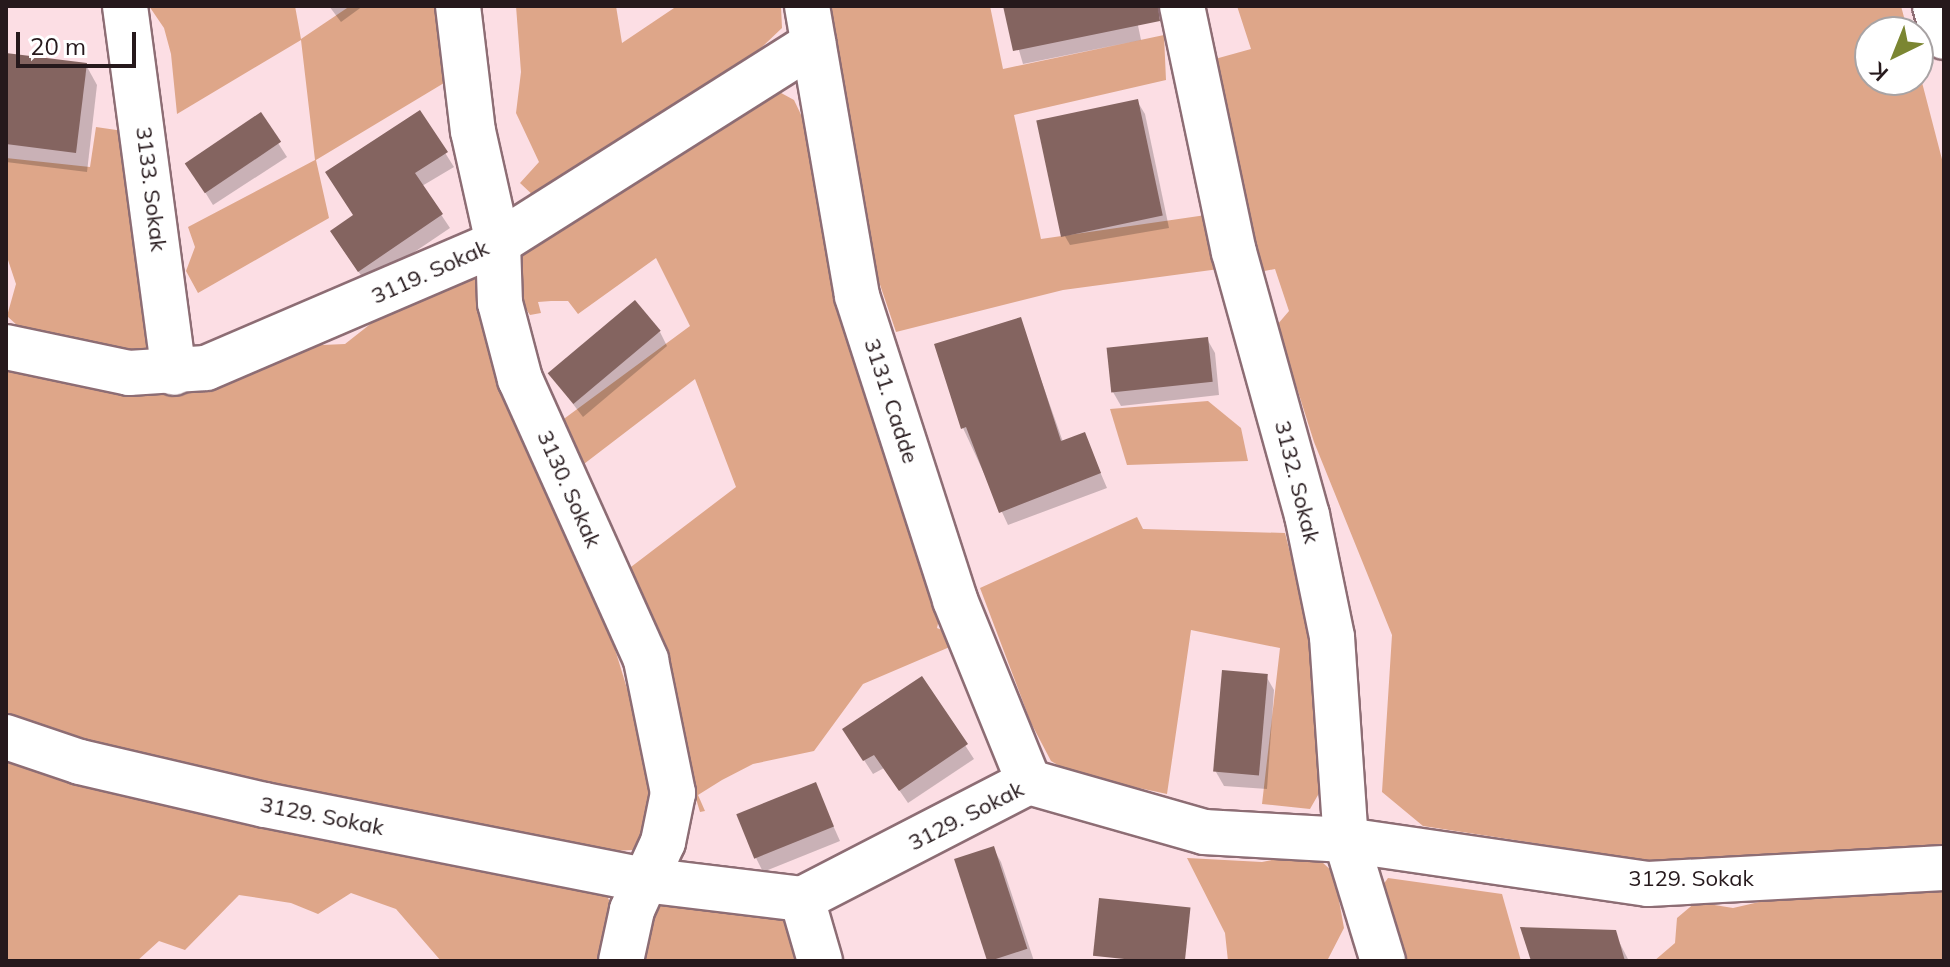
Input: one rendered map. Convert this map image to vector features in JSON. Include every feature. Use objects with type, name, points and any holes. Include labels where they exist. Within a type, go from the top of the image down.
[{"type":"street","name":"3133. Sokak","points":[[125,6],[174,373]]},
{"type":"street","name":"3130. Sokak","points":[[458,6],[473,131],[498,243],[500,303],[520,379],[646,660],[673,793],[663,842],[632,910],[621,961]]},
{"type":"street","name":"3132. Sokak","points":[[1182,6],[1234,252],[1307,515],[1332,637],[1346,840],[1383,961]]},
{"type":"street","points":[[1935,6],[1944,37]]},
{"type":"street","name":"3119. Sokak","points":[[6,347],[129,373],[174,373],[206,368],[498,243],[810,25]]},
{"type":"street","name":"3131. Cadde","points":[[810,25],[857,296],[955,600],[1029,782]]},
{"type":"street","name":"3129. Sokak","points":[[6,737],[80,762],[250,801],[645,880],[802,899],[1029,782],[1204,832],[1346,840],[1648,884],[1944,868]]},
{"type":"street","points":[[802,899],[820,961]]},
{"type":"shaded area","points":[[149,6],[295,6],[301,39],[350,6],[440,6],[449,80],[316,160],[329,218],[198,293],[186,271],[195,247],[188,227],[315,160],[301,40],[177,114],[171,54],[164,28]]},
{"type":"shaded area","points":[[516,6],[616,6],[622,43],[677,6],[781,6],[782,28],[761,48],[536,198],[520,183],[539,162],[516,113],[521,72]]},
{"type":"shaded area","points":[[817,6],[990,6],[1003,69],[1164,35],[1166,80],[1014,115],[1041,239],[1206,215],[1219,269],[1063,290],[896,332],[871,258]]},
{"type":"shaded area","points":[[1237,6],[1901,6],[1904,16],[1854,16],[1854,96],[1926,96],[1944,167],[1944,854],[1619,862],[1580,850],[1423,826],[1382,792],[1392,635],[1314,442],[1277,325],[1289,311],[1275,269],[1254,273],[1215,59],[1251,49]]},
{"type":"shaded area","points":[[772,88],[794,100],[804,121],[879,421],[878,434],[899,499],[919,541],[940,615],[937,628],[947,632],[952,646],[863,684],[814,751],[753,764],[722,780],[698,795],[705,811],[700,812],[627,570],[736,487],[695,379],[580,467],[561,421],[690,326],[656,258],[578,314],[568,301],[551,301],[538,302],[541,313],[530,315],[516,294],[516,258],[523,246]]},
{"type":"shaded area","points":[[96,127],[130,132],[158,349],[135,355],[19,327],[7,316],[16,284],[6,254],[6,158],[90,167]]},
{"type":"shaded area","points":[[470,277],[485,282],[595,584],[657,791],[648,828],[633,850],[612,851],[128,755],[6,717],[6,359],[345,344],[392,307]]},
{"type":"shaded area","points":[[1208,401],[1241,428],[1248,461],[1127,465],[1110,409]]},
{"type":"shaded area","points":[[1137,517],[1143,529],[1285,533],[1317,659],[1326,781],[1310,809],[1262,804],[1280,648],[1191,630],[1167,794],[1073,774],[1051,761],[1031,723],[980,588]]},
{"type":"shaded area","points":[[6,760],[602,886],[616,914],[603,961],[441,961],[396,909],[351,893],[318,914],[291,903],[239,895],[185,950],[159,941],[137,961],[6,961]]},
{"type":"shaded area","points":[[1311,852],[1334,873],[1344,928],[1327,961],[1228,961],[1225,933],[1187,858],[1262,862]]},
{"type":"shaded area","points":[[1388,878],[1502,894],[1521,961],[1394,961],[1377,893]]},
{"type":"shaded area","points":[[1944,887],[1944,961],[1654,961],[1675,943],[1677,918],[1696,902],[1733,908],[1785,896]]},
{"type":"shaded area","points":[[662,903],[791,919],[807,961],[636,961],[649,911]]},
{"type":"building","points":[[1003,6],[1158,6],[1160,21],[1013,51]]},
{"type":"building","points":[[6,53],[87,63],[76,153],[6,144]]},
{"type":"building","points":[[1138,99],[1163,215],[1061,237],[1036,121]]},
{"type":"building","points":[[420,110],[448,152],[415,173],[443,214],[358,272],[330,231],[353,215],[325,172]]},
{"type":"building","points":[[261,112],[281,142],[205,193],[185,163]]},
{"type":"building","points":[[635,300],[661,331],[573,404],[548,373]]},
{"type":"building","points":[[1021,317],[1061,441],[1085,432],[1101,473],[999,513],[966,427],[961,429],[934,344]]},
{"type":"building","points":[[1208,337],[1213,382],[1111,392],[1107,348]]},
{"type":"building","points":[[1222,670],[1268,674],[1259,776],[1213,772]]},
{"type":"building","points":[[922,676],[968,744],[899,791],[874,755],[863,761],[842,729]]},
{"type":"building","points":[[816,782],[834,827],[754,859],[736,814]]},
{"type":"building","points":[[994,846],[1027,949],[987,961],[954,859]]},
{"type":"building","points":[[1099,898],[1190,908],[1185,961],[1093,956]]},
{"type":"building","points":[[1520,927],[1616,930],[1625,961],[1531,961]]}]
